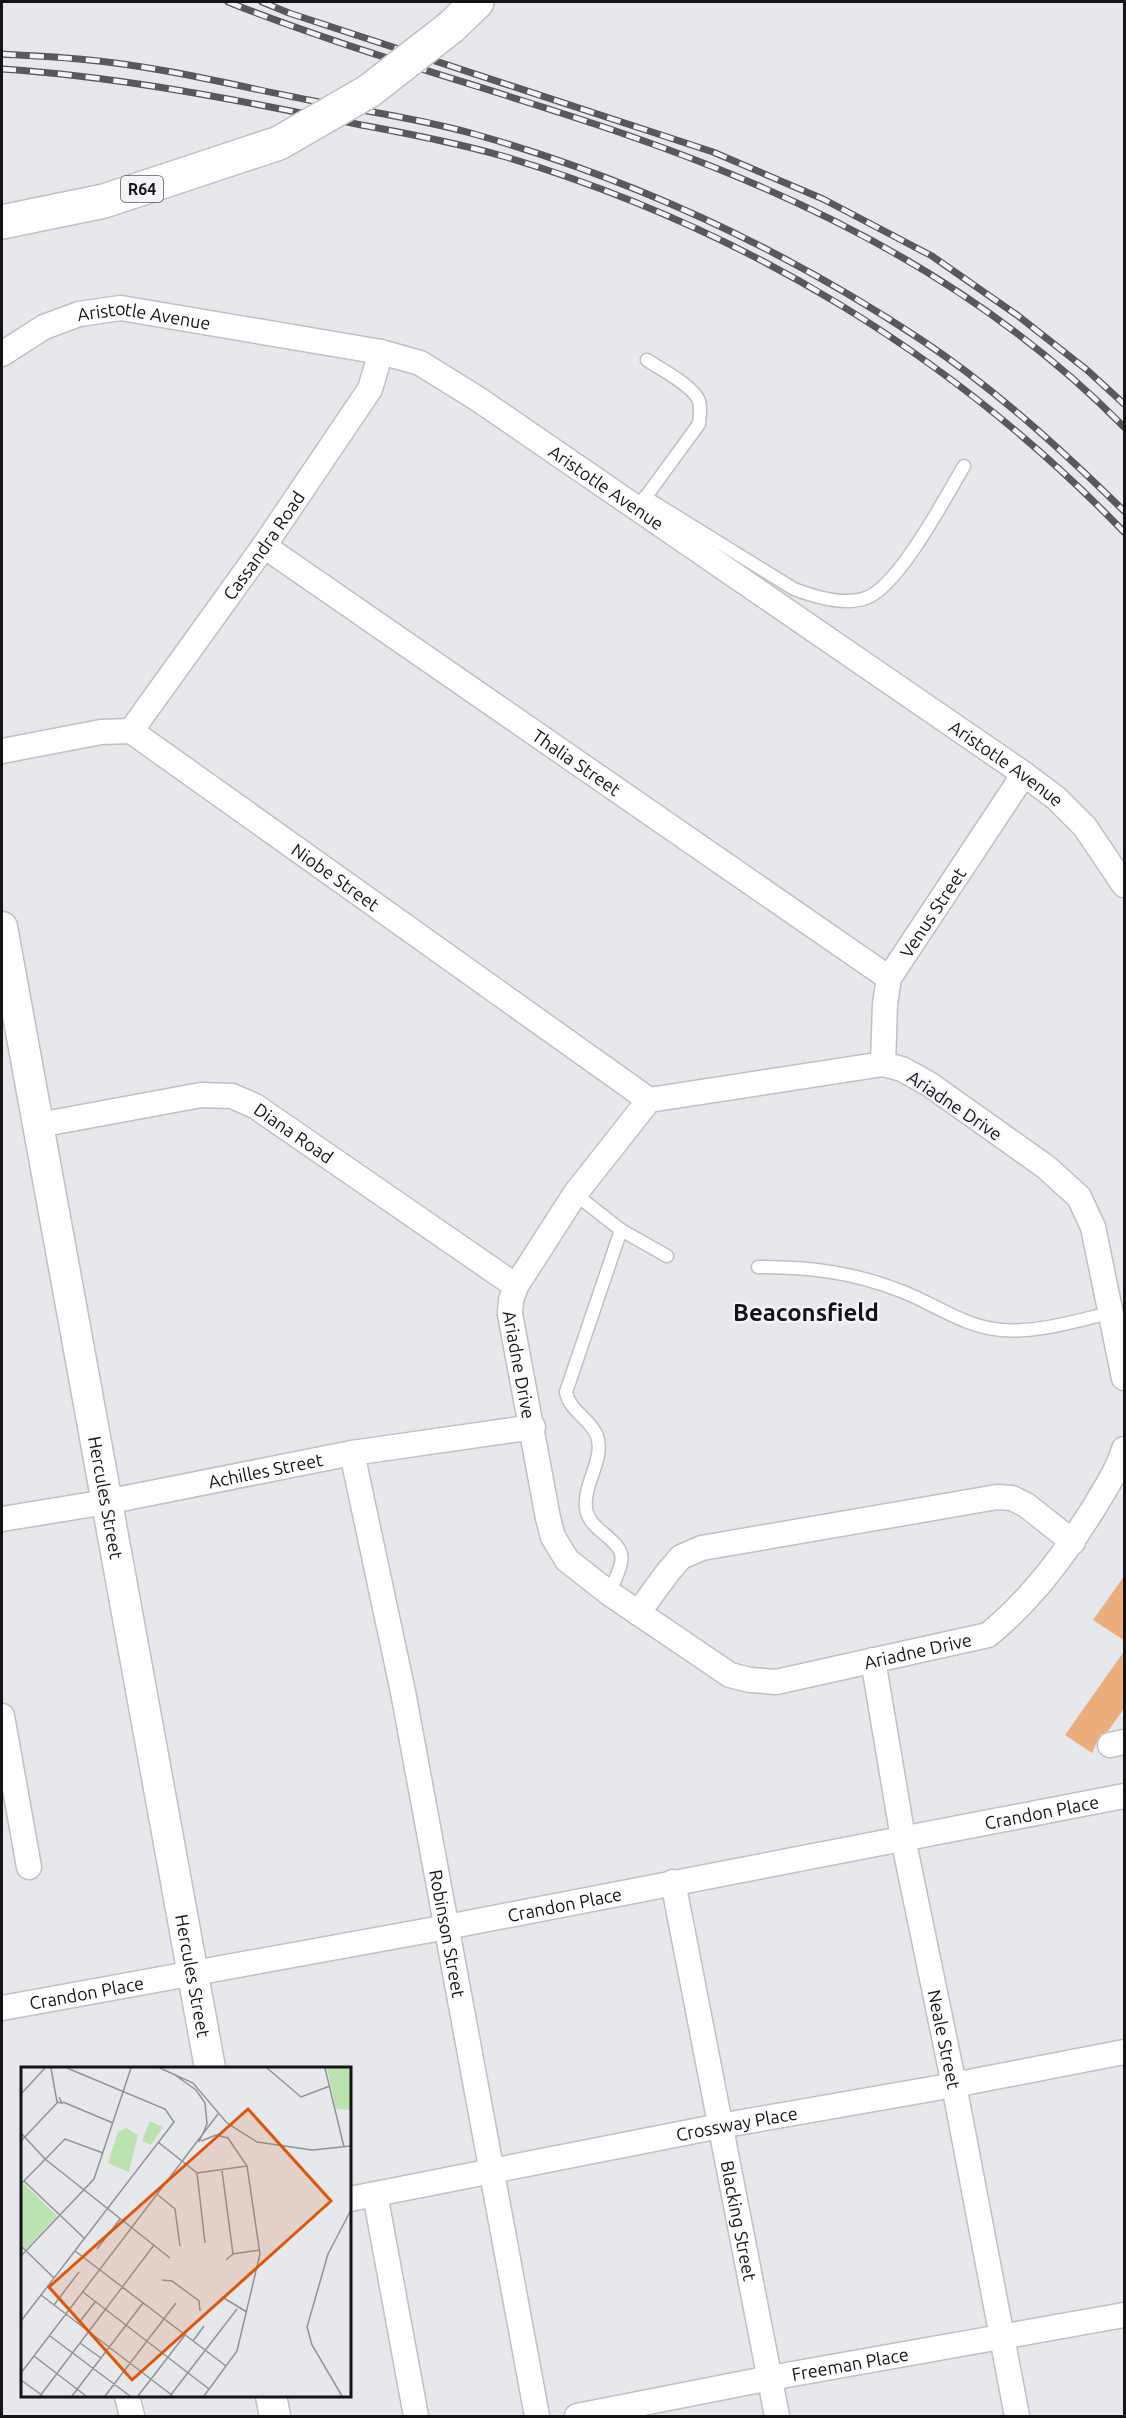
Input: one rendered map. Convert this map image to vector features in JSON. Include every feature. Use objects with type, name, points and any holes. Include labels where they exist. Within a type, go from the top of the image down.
[{"type":"main road","name":"R64","points":[[2,222],[104,201],[279,143],[369,91],[451,27],[477,2]]},
{"type":"street","name":"Aristotle Avenue","points":[[2,354],[44,327],[79,314],[121,308],[381,352],[420,363],[641,503],[1024,774],[1056,798],[1085,828],[1125,885]]},
{"type":"street","name":"Cassandra Road","points":[[131,731],[264,546],[370,389],[381,352]]},
{"type":"street","name":"Thalia Street","points":[[264,546],[889,978]]},
{"type":"street","points":[[2,751],[101,732],[131,731]]},
{"type":"street","name":"Niobe Street","points":[[131,731],[649,1100]]},
{"type":"street","name":"Venus Street","points":[[883,1064],[885,1004],[889,978],[1024,774]]},
{"type":"street","name":"Hercules Street","points":[[2,927],[210,2067]]},
{"type":"street","name":"Ariadne Drive","points":[[1125,1378],[1117,1312],[1093,1227],[1079,1197],[1046,1167],[929,1084],[902,1069],[883,1064],[649,1100],[575,1194],[516,1286],[511,1300],[510,1314],[553,1537],[567,1560],[609,1593],[730,1675],[750,1680],[776,1682],[988,1635],[1014,1614],[1073,1542],[1120,1466],[1125,1449]]},
{"type":"street","name":"Diana Road","points":[[39,1125],[201,1095],[232,1096],[255,1106],[516,1286]]},
{"type":"street","name":"Achilles Street","points":[[2,1519],[106,1502],[352,1453],[532,1427]]},
{"type":"street","name":"Robinson Street","points":[[352,1453],[403,1692],[537,2416]]},
{"type":"street","points":[[638,1613],[681,1557],[702,1548],[985,1499],[1012,1498],[1073,1542]]},
{"type":"street","name":"Neale Street","points":[[873,1660],[903,1838],[954,2085],[1017,2416]]},
{"type":"street","points":[[2,1716],[29,1867]]},
{"type":"street","name":"Crandon Place","points":[[2,2008],[447,1927],[1125,1797]]},
{"type":"street","name":"Blacking Street","points":[[673,1882],[777,2416]]},
{"type":"street","name":"Crossway Place","points":[[351,2199],[720,2126],[1125,2052]]},
{"type":"street","points":[[375,2194],[416,2416]]},
{"type":"street","name":"Freeman Place","points":[[577,2416],[770,2378],[1125,2315]]},
{"type":"street","points":[[127,2397],[132,2416]]},
{"type":"street","points":[[271,2397],[275,2416]]},
{"type":"lane","points":[[647,360],[694,391],[699,400],[700,410],[699,424],[641,503],[794,589],[816,596],[855,600],[878,592],[891,579],[914,548],[964,466]]},
{"type":"lane","points":[[575,1194],[621,1230],[667,1256]]},
{"type":"lane","points":[[609,1593],[622,1555],[609,1536],[592,1524],[586,1508],[600,1445],[594,1429],[568,1401],[566,1392],[621,1230]]},
{"type":"lane","points":[[758,1267],[808,1267],[876,1281],[958,1319],[984,1328],[1028,1330],[1117,1312]]},
{"type":"building","points":[[1125,1575],[1125,1641],[1093,1620]]},
{"type":"building","points":[[1125,1650],[1125,1707],[1108,1731],[1100,1735],[1092,1753],[1065,1735]]},
{"type":"railway","points":[[228,2],[352,47],[604,127],[728,173],[782,196],[888,250],[940,280],[989,313],[1036,348],[1124,427]]},
{"type":"railway","points":[[262,2],[289,13],[713,152],[823,199],[932,256],[1017,315],[1087,370],[1124,404]]},
{"type":"railway","points":[[2,54],[78,59],[144,67],[434,124],[533,152],[649,195],[760,246],[868,306],[920,339],[1026,420],[1124,511]]},
{"type":"railway","points":[[2,69],[81,76],[160,87],[277,108],[459,145],[506,157],[594,186],[678,221],[760,260],[839,304],[915,354],[988,408],[1058,468],[1124,532]]},
{"type":"district","name":"Beaconsfield","points":[[806,1312]]}]
